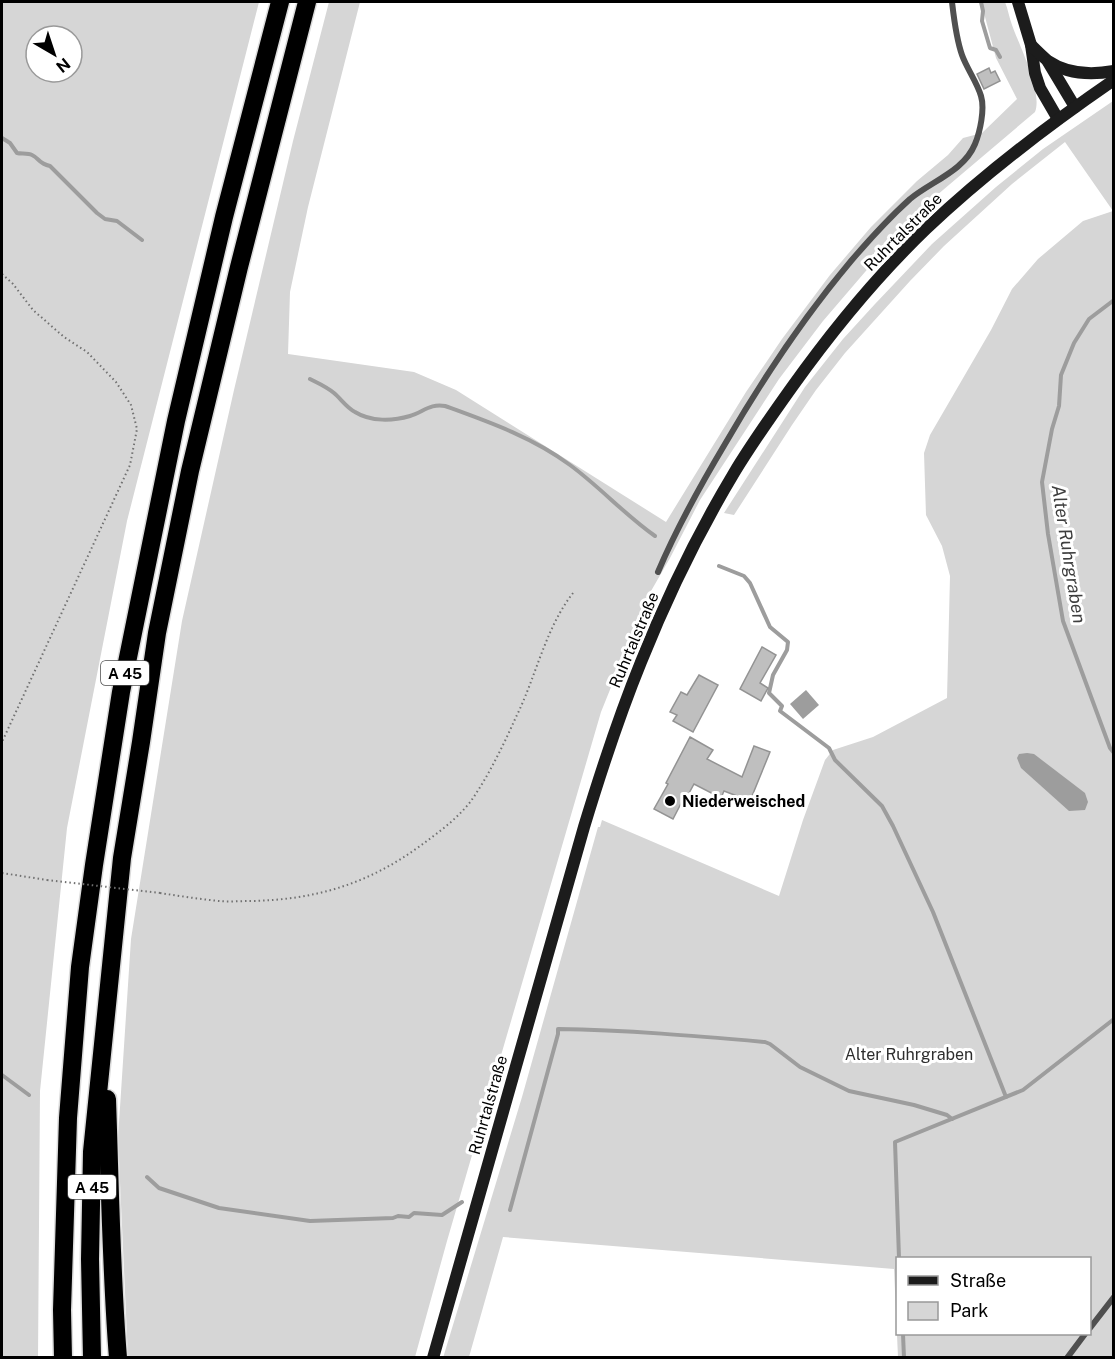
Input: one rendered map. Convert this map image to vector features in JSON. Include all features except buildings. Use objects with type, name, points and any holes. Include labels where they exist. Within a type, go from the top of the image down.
[{"type":"highway","name":"A 45","points":[[63,1358],[62,1310],[68,1118],[80,968],[119,704],[176,421],[224,217],[280,2]]},
{"type":"highway","name":"A 45","points":[[92,1358],[90,1259],[93,1152],[122,858],[160,621],[190,471],[307,2]]},
{"type":"highway","points":[[105,1018],[109,1197],[113,1301],[118,1358]]},
{"type":"main road","points":[[1018,2],[1040,88],[1058,118]]},
{"type":"main road","points":[[1030,45],[1047,60],[1060,67],[1093,73],[1113,71]]},
{"type":"main road","points":[[1047,60],[1075,107]]},
{"type":"main road","name":"Ruhrtalstraße","points":[[433,1358],[601,772],[641,660],[703,528],[735,471],[812,359],[845,316],[886,270],[925,230],[992,170],[1058,118],[1113,80]]},
{"type":"lane","points":[[658,572],[690,503],[753,394],[804,323],[851,261],[878,232],[910,200],[968,158],[975,144],[983,105],[981,94],[959,47],[952,2]]},
{"type":"lane","points":[[1091,1325],[1113,1297]]},
{"type":"lane","points":[[1067,1358],[1084,1335]]},
{"type":"path","points":[[2,274],[33,310],[64,337],[87,352],[116,382],[131,405],[136,429],[130,465],[2,742]]},
{"type":"path","points":[[2,873],[221,901],[279,900],[309,896],[344,888],[374,874],[409,855],[448,826],[470,802],[496,760],[523,704],[550,634],[564,604],[573,593]]},
{"type":"green space","points":[[2,2],[259,2],[127,521],[67,828],[40,1091],[38,1358],[2,1357]]},
{"type":"green space","points":[[329,2],[360,2],[308,207],[290,292],[288,354],[414,372],[456,390],[666,522],[746,392],[830,275],[871,227],[917,181],[948,155],[963,138],[982,133],[1017,99],[996,58],[981,2],[1005,2],[1033,81],[1037,103],[1035,112],[930,201],[823,321],[779,379],[700,500],[647,598],[601,712],[415,1357],[128,1358],[118,1138],[131,939],[182,621],[293,141]]},
{"type":"green space","points":[[1113,101],[1113,211],[1065,142],[1012,184],[944,246],[910,281],[845,353],[816,390],[734,515],[724,513],[805,387],[843,339],[932,244],[1043,149]]},
{"type":"green space","name":"Alter Ruhrgraben","points":[[1113,211],[1113,1357],[898,1357],[897,1335],[1091,1335],[1091,1257],[896,1257],[896,1313],[894,1269],[503,1237],[469,1357],[443,1358],[522,1097],[598,827],[602,820],[779,896],[825,760],[833,750],[873,737],[947,698],[950,576],[942,546],[926,515],[924,453],[930,435],[1012,289],[1038,259],[1083,221]]},
{"type":"shaded area","points":[[806,690],[819,705],[803,719],[790,704]]},
{"type":"shaded area","points":[[1019,754],[1034,754],[1085,793],[1088,802],[1085,810],[1069,811],[1021,768],[1017,758]]},
{"type":"waterway","points":[[981,2],[982,21],[990,48],[996,50],[1000,57]]},
{"type":"waterway","points":[[2,138],[10,143],[17,153],[32,155],[43,164],[50,166],[97,213],[105,219],[117,221],[142,240]]},
{"type":"waterway","name":"Alter Ruhrgraben","points":[[1114,300],[1089,319],[1074,343],[1061,375],[1059,406],[1052,429],[1042,482],[1048,534],[1063,621],[1110,748],[1114,753]]},
{"type":"waterway","points":[[310,379],[331,391],[352,410],[368,418],[396,419],[440,405],[510,431],[541,446],[570,465],[655,536]]},
{"type":"waterway","points":[[719,566],[744,576],[750,583],[770,627],[788,642],[787,650],[773,675],[769,693],[782,706],[780,711],[829,748],[835,760],[882,806],[893,826],[933,912],[1006,1097]]},
{"type":"waterway","name":"Alter Ruhrgraben","points":[[899,1257],[895,1142],[1023,1090],[1114,1019]]},
{"type":"waterway","points":[[510,1210],[558,1029],[636,1032],[765,1042],[800,1067],[849,1091],[914,1105],[947,1115],[952,1119]]},
{"type":"waterway","points":[[2,1075],[29,1095]]},
{"type":"waterway","points":[[147,1177],[159,1188],[219,1208],[310,1221],[409,1217],[414,1213],[442,1215],[462,1202]]},
{"type":"waterway","name":"Alter Ruhrgraben","points":[[903,1335],[904,1358]]},
{"type":"place","name":"Niederweisched","points":[[670,801]]}]
